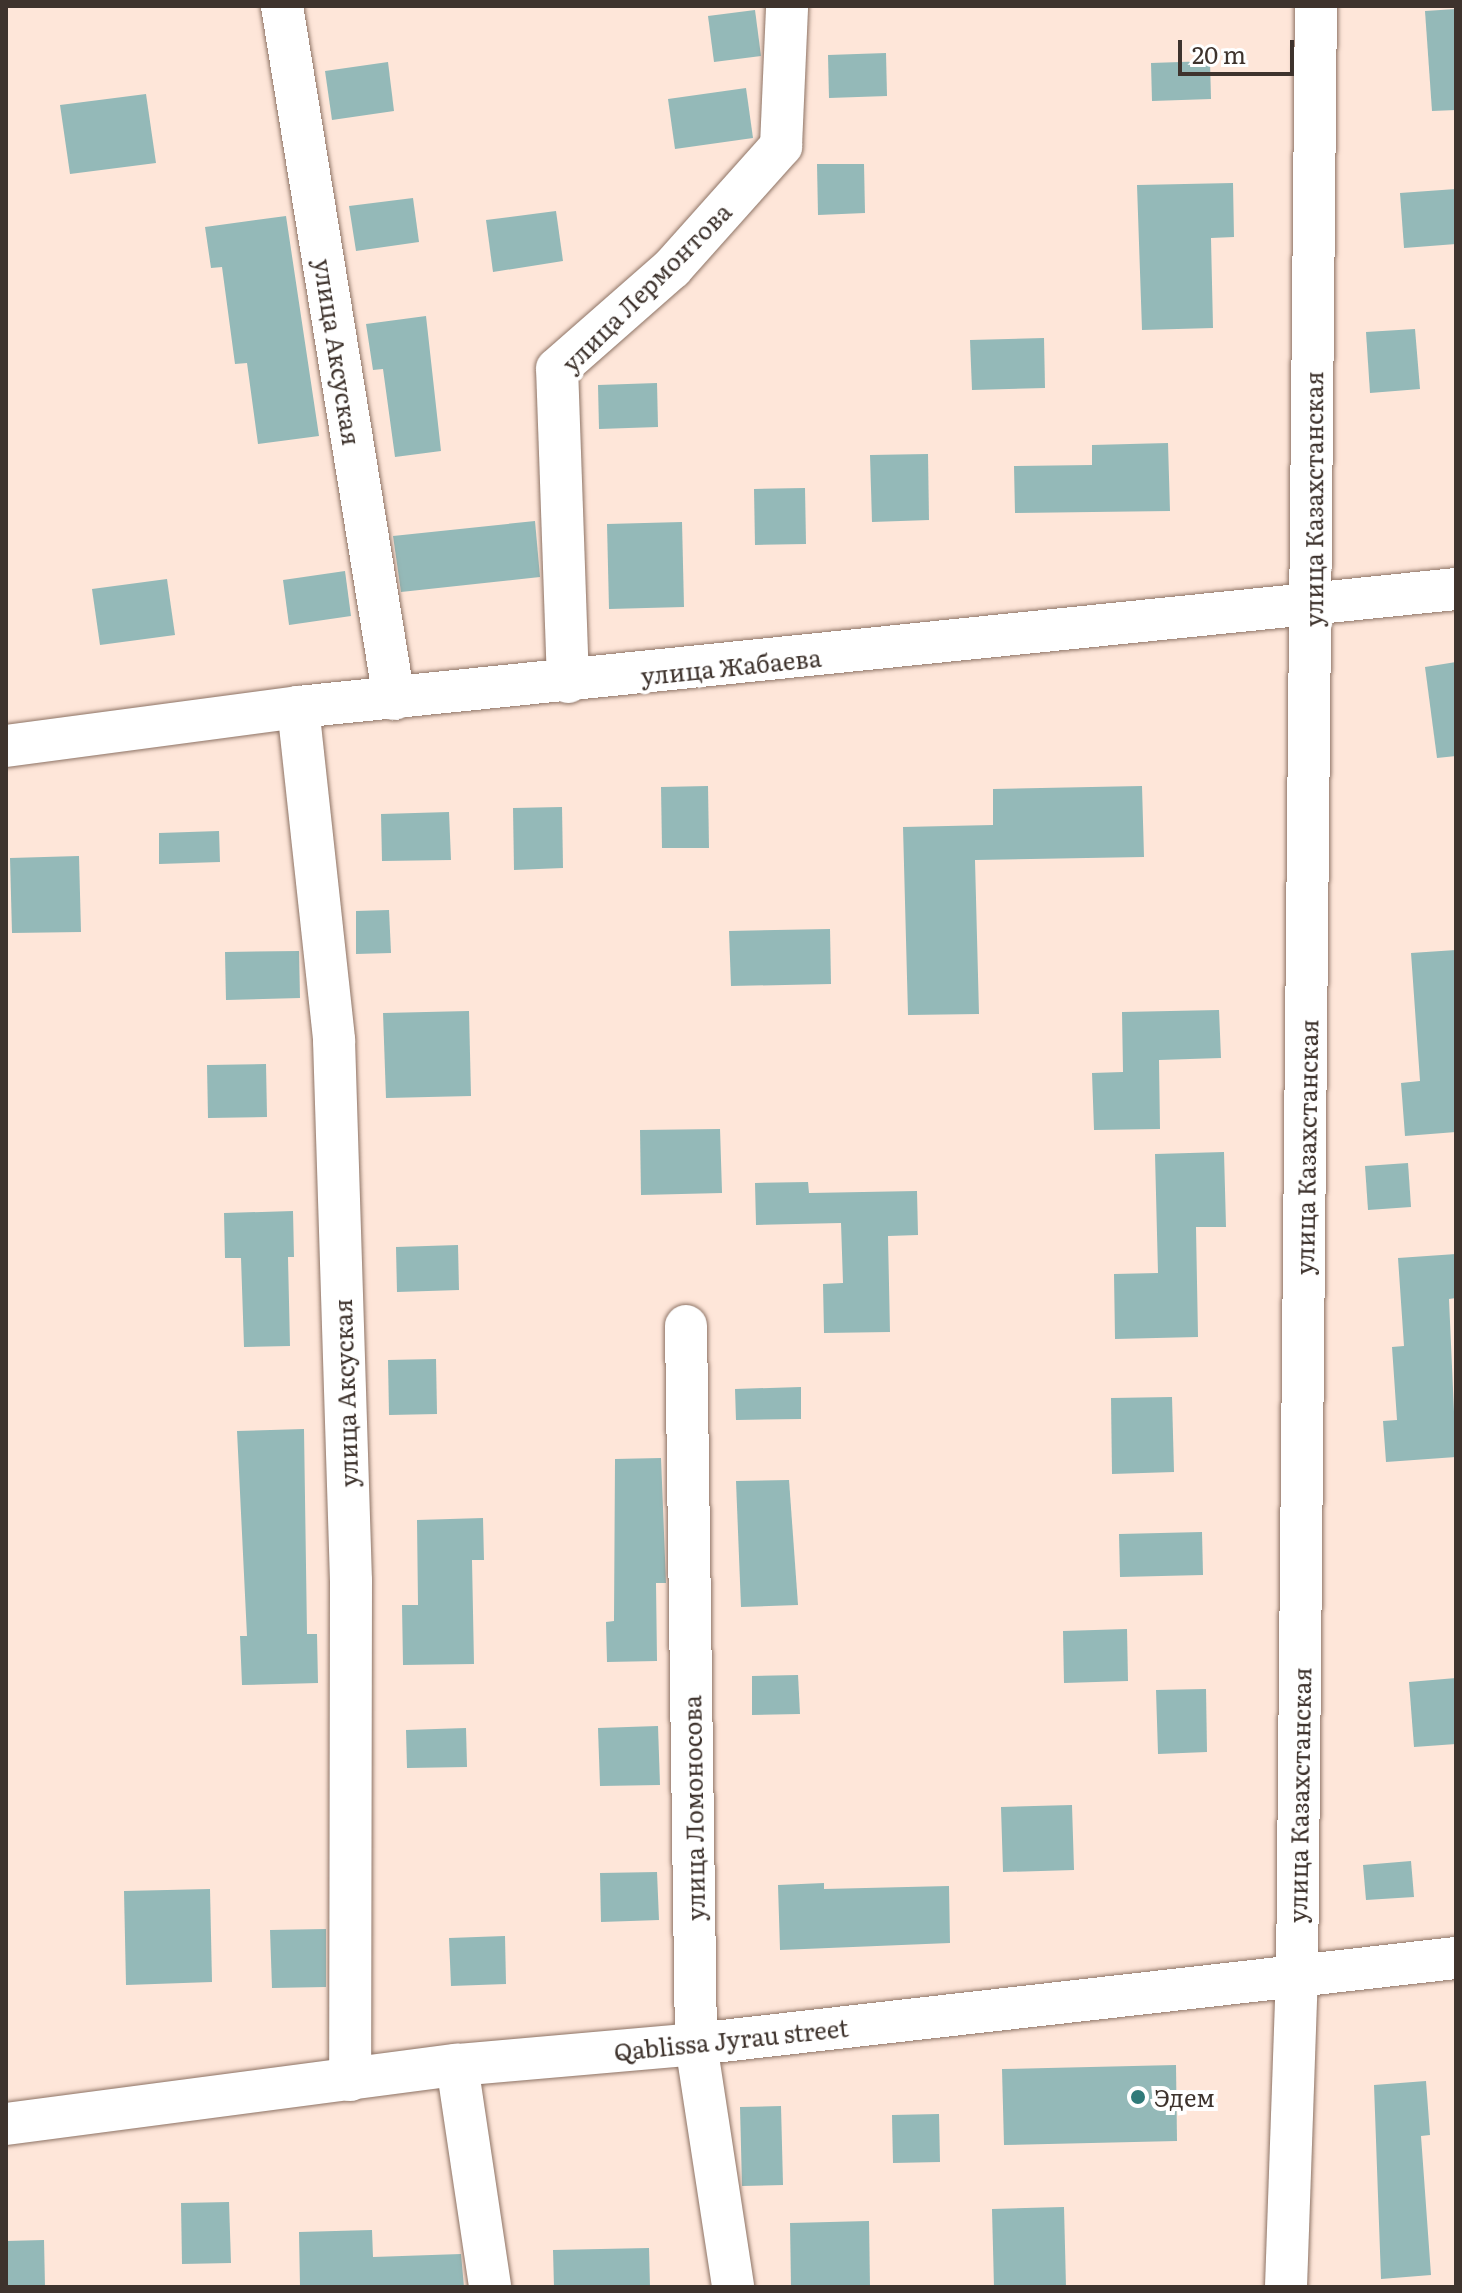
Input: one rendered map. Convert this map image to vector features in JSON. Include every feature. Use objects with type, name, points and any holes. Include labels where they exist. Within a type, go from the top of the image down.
[{"type":"street","name":"улица Аксуская","points":[[282,6],[394,699]]},
{"type":"street","name":"улица Лермонтова","points":[[568,682],[557,369],[672,268],[781,146],[787,6]]},
{"type":"street","name":"улица Казахстанская","points":[[1286,2287],[1297,1977],[1316,6]]},
{"type":"street","name":"улица Жабаева","points":[[6,746],[298,707],[568,682],[1456,589]]},
{"type":"street","name":"улица Аксуская","points":[[298,707],[334,1040],[351,1581],[350,2080]]},
{"type":"street","name":"улица Ломоносова","points":[[686,1326],[696,2044],[733,2287]]},
{"type":"street","name":"Qablissa Jyrau street","points":[[6,2124],[457,2065],[696,2044],[1456,1958]]},
{"type":"street","points":[[457,2065],[490,2287]]},
{"type":"building","points":[[1456,9],[1456,110],[1432,111],[1425,11]]},
{"type":"building","points":[[755,10],[761,56],[714,62],[708,16]]},
{"type":"building","points":[[886,53],[887,96],[829,98],[828,55]]},
{"type":"building","points":[[1210,61],[1211,99],[1152,101],[1151,63]]},
{"type":"building","points":[[388,62],[394,111],[332,120],[325,71]]},
{"type":"building","points":[[746,88],[753,138],[675,149],[668,99]]},
{"type":"building","points":[[146,94],[156,163],[70,174],[60,105]]},
{"type":"building","points":[[817,164],[864,164],[865,213],[818,215]]},
{"type":"building","points":[[1233,183],[1234,237],[1211,238],[1213,328],[1142,330],[1137,185]]},
{"type":"building","points":[[1456,189],[1456,244],[1404,248],[1400,193]]},
{"type":"building","points":[[413,198],[419,242],[356,251],[349,206]]},
{"type":"building","points":[[556,211],[563,261],[493,272],[486,220]]},
{"type":"building","points":[[286,216],[319,436],[258,444],[247,363],[235,364],[222,267],[211,268],[205,227]]},
{"type":"building","points":[[426,316],[441,451],[395,457],[383,369],[373,370],[366,324]]},
{"type":"building","points":[[1415,329],[1420,389],[1370,393],[1366,332]]},
{"type":"building","points":[[1044,338],[1045,388],[972,390],[970,340]]},
{"type":"building","points":[[657,383],[658,427],[599,429],[598,385]]},
{"type":"building","points":[[1168,443],[1170,511],[1015,513],[1014,466],[1092,465],[1092,445]]},
{"type":"building","points":[[928,454],[929,520],[872,522],[870,455]]},
{"type":"building","points":[[805,488],[806,544],[755,545],[754,489]]},
{"type":"building","points":[[535,521],[540,577],[401,592],[393,536]]},
{"type":"building","points":[[682,522],[684,607],[609,609],[607,524]]},
{"type":"building","points":[[345,571],[351,616],[289,625],[283,580]]},
{"type":"building","points":[[167,579],[175,635],[100,645],[92,589]]},
{"type":"building","points":[[1456,662],[1456,756],[1437,758],[1425,667]]},
{"type":"building","points":[[708,786],[709,848],[662,848],[661,787]]},
{"type":"building","points":[[1142,786],[1144,857],[975,860],[979,1014],[908,1015],[903,827],[993,825],[993,789]]},
{"type":"building","points":[[562,807],[563,868],[514,870],[513,808]]},
{"type":"building","points":[[449,812],[451,860],[382,861],[381,814]]},
{"type":"building","points":[[219,831],[220,862],[159,864],[159,833]]},
{"type":"building","points":[[79,856],[81,932],[12,933],[10,858]]},
{"type":"building","points":[[389,910],[391,953],[356,954],[356,911]]},
{"type":"building","points":[[830,929],[831,984],[731,986],[729,931]]},
{"type":"building","points":[[1456,950],[1456,1132],[1405,1136],[1401,1083],[1420,1081],[1411,953]]},
{"type":"building","points":[[299,951],[300,998],[226,1000],[225,952]]},
{"type":"building","points":[[1219,1010],[1221,1058],[1159,1060],[1160,1129],[1094,1130],[1092,1073],[1123,1072],[1122,1012]]},
{"type":"building","points":[[469,1011],[471,1096],[386,1098],[383,1013]]},
{"type":"building","points":[[266,1064],[267,1117],[208,1118],[207,1065]]},
{"type":"building","points":[[720,1129],[722,1193],[641,1195],[640,1130]]},
{"type":"building","points":[[1224,1152],[1226,1227],[1196,1227],[1198,1337],[1115,1339],[1114,1274],[1158,1273],[1155,1154]]},
{"type":"building","points":[[1408,1163],[1411,1207],[1368,1210],[1365,1166]]},
{"type":"building","points":[[808,1182],[809,1193],[917,1191],[918,1235],[888,1236],[890,1332],[824,1333],[823,1284],[843,1283],[841,1223],[756,1225],[755,1183]]},
{"type":"building","points":[[293,1211],[294,1257],[288,1257],[290,1346],[244,1347],[241,1258],[225,1258],[224,1213]]},
{"type":"building","points":[[458,1245],[459,1290],[397,1292],[396,1247]]},
{"type":"building","points":[[1456,1254],[1456,1298],[1449,1299],[1456,1457],[1386,1462],[1383,1421],[1397,1420],[1392,1347],[1404,1346],[1398,1258]]},
{"type":"building","points":[[436,1359],[437,1414],[389,1415],[388,1360]]},
{"type":"building","points":[[801,1387],[801,1419],[736,1420],[735,1389]]},
{"type":"building","points":[[1172,1397],[1174,1472],[1112,1474],[1111,1398]]},
{"type":"building","points":[[304,1429],[307,1634],[317,1634],[318,1683],[242,1685],[240,1636],[247,1636],[237,1431]]},
{"type":"building","points":[[661,1458],[666,1583],[656,1583],[657,1661],[607,1662],[606,1622],[614,1621],[615,1459]]},
{"type":"building","points":[[789,1480],[798,1605],[741,1607],[736,1481]]},
{"type":"building","points":[[483,1518],[484,1560],[472,1560],[474,1664],[403,1665],[402,1605],[418,1605],[417,1520]]},
{"type":"building","points":[[1202,1532],[1203,1575],[1120,1577],[1119,1534]]},
{"type":"building","points":[[1127,1629],[1128,1681],[1064,1683],[1063,1631]]},
{"type":"building","points":[[798,1675],[800,1714],[752,1715],[752,1676]]},
{"type":"building","points":[[1456,1678],[1456,1744],[1414,1747],[1409,1682]]},
{"type":"building","points":[[1206,1689],[1207,1752],[1158,1754],[1156,1690]]},
{"type":"building","points":[[658,1726],[660,1785],[600,1786],[598,1728]]},
{"type":"building","points":[[466,1728],[467,1767],[407,1768],[406,1730]]},
{"type":"building","points":[[1072,1805],[1074,1870],[1003,1872],[1001,1807]]},
{"type":"building","points":[[1411,1861],[1414,1897],[1366,1900],[1363,1865]]},
{"type":"building","points":[[657,1872],[659,1920],[601,1922],[600,1873]]},
{"type":"building","points":[[824,1883],[824,1889],[949,1886],[950,1943],[780,1950],[778,1885]]},
{"type":"building","points":[[210,1889],[212,1982],[126,1985],[124,1891]]},
{"type":"building","points":[[326,1929],[326,1987],[272,1988],[270,1930]]},
{"type":"building","points":[[505,1936],[506,1984],[451,1986],[449,1938]]},
{"type":"building","points":[[1176,2065],[1177,2141],[1004,2145],[1002,2069]]},
{"type":"building","points":[[1426,2081],[1430,2135],[1421,2136],[1431,2275],[1381,2279],[1374,2085]]},
{"type":"building","points":[[781,2106],[783,2185],[742,2186],[740,2107]]},
{"type":"building","points":[[939,2114],[940,2162],[893,2163],[892,2115]]},
{"type":"building","points":[[229,2202],[231,2263],[182,2264],[181,2203]]},
{"type":"building","points":[[1064,2207],[1066,2287],[994,2287],[992,2209]]},
{"type":"building","points":[[869,2221],[870,2287],[791,2287],[790,2223]]},
{"type":"building","points":[[372,2230],[373,2257],[461,2254],[464,2287],[300,2287],[299,2232]]},
{"type":"building","points":[[44,2240],[45,2287],[6,2287],[6,2241]]},
{"type":"building","points":[[649,2248],[650,2287],[554,2287],[553,2250]]},
{"type":"place","name":"Эдем","points":[[1138,2097]]}]
